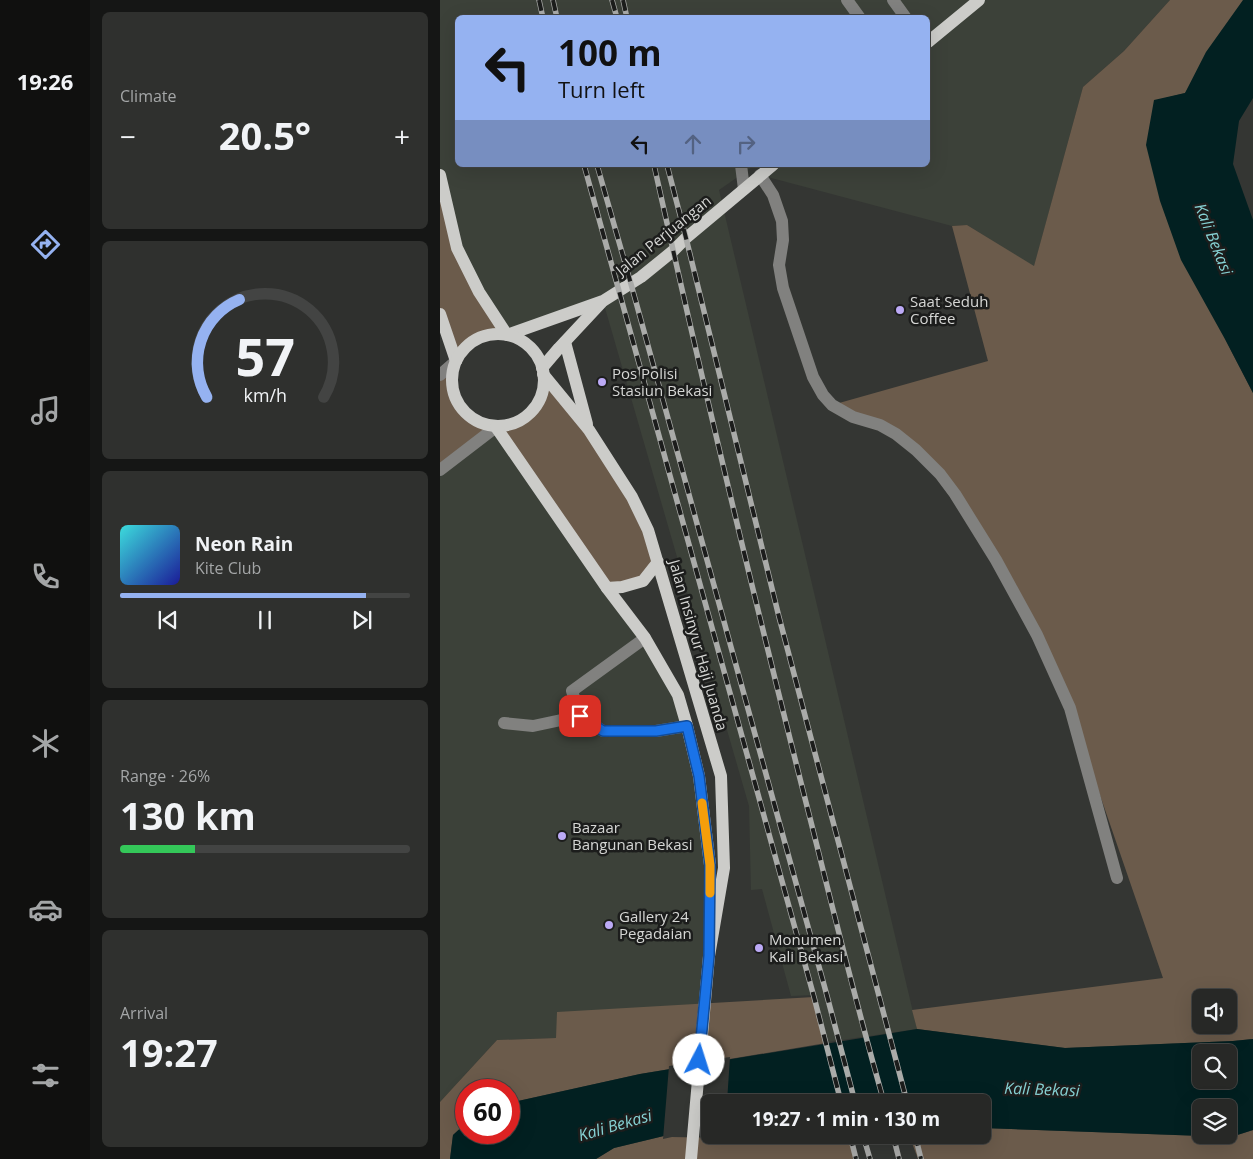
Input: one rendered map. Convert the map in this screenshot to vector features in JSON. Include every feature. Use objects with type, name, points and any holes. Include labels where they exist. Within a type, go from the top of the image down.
[{"type":"main road","points":[[930,40],[979,0]]},
{"type":"main road","name":"Jalan Perjuangan","points":[[507,335],[603,301],[641,277],[770,167]]},
{"type":"main road","points":[[440,175],[457,248],[479,292],[507,335]]},
{"type":"main road","points":[[543,371],[559,348],[603,301]]},
{"type":"main road","points":[[440,314],[456,361]]},
{"type":"main road","points":[[492,334],[517,338],[536,354],[543,371],[544,384],[536,407],[520,421],[505,426],[478,422],[459,406],[451,382],[456,361],[463,349],[474,340],[492,334]]},
{"type":"main road","points":[[565,342],[589,430]]},
{"type":"main road","name":"Jalan Insinyur Haji Juanda","points":[[543,371],[589,430],[632,498],[648,530],[721,776],[724,868],[709,956]]},
{"type":"main road","name":"Jalan Insinyur Haji Juanda","points":[[496,426],[607,588],[645,638],[678,695],[687,726],[699,776],[710,865],[709,956],[691,1159]]},
{"type":"main road","points":[[607,588],[622,587],[643,580],[658,562]]},
{"type":"street","points":[[847,0],[858,15]]},
{"type":"street","points":[[893,0],[904,15]]},
{"type":"street","points":[[741,167],[744,189]]},
{"type":"street","points":[[760,175],[773,195],[782,221],[783,240],[779,265],[783,288],[813,377],[823,395],[832,405],[853,417],[880,425],[896,434],[916,450],[940,474],[955,494],[991,552],[1037,635],[1070,708],[1117,878]]},
{"type":"street","points":[[440,374],[456,361]]},
{"type":"street","points":[[440,470],[496,426]]},
{"type":"street","points":[[645,638],[572,691],[580,716],[603,731],[656,731],[687,726]]},
{"type":"street","points":[[504,722],[533,726],[580,716]]},
{"type":"shaded area","points":[[440,0],[1170,0],[1124,51],[1083,87],[1034,267],[967,225],[952,226],[760,175],[770,167],[930,167],[930,15],[455,15],[455,167],[752,167],[719,190],[917,1029],[828,1042],[814,995],[791,996],[762,889],[751,890],[749,806],[603,301],[507,335],[457,248],[440,173]]},
{"type":"shaded area","points":[[1170,0],[1248,0],[1185,93],[1154,101],[1226,341],[1253,393],[1253,1039],[1065,1048],[917,1029],[912,1010],[1163,978],[1070,708],[996,560],[916,450],[832,405],[988,361],[952,226],[967,225],[1034,266],[1083,87],[1124,51]]},
{"type":"shaded area","points":[[440,175],[457,248],[507,335],[498,334],[474,340],[463,349],[456,361],[451,382],[459,406],[478,422],[496,427],[440,470],[440,375],[455,360],[440,314]]},
{"type":"shaded area","points":[[543,374],[632,497],[658,562],[643,581],[607,588],[496,427],[513,424],[529,415],[536,407],[541,395],[544,384]]},
{"type":"shaded area","points":[[496,427],[678,695],[710,865],[709,956],[705,1003],[557,1038],[497,1040],[461,1079],[455,1079],[455,1086],[440,1102],[440,470]]},
{"type":"shaded area","points":[[814,997],[826,1043],[640,1074],[520,1101],[520,1079],[461,1079],[497,1040],[556,1038],[557,1012]]},
{"type":"shaded area","points":[[455,1086],[455,1133],[453,1135],[450,1159],[440,1159],[440,1102]]},
{"type":"shaded area","points":[[991,1128],[1192,1136],[1192,1144],[1237,1144],[1237,1135],[1253,1130],[1253,1159],[918,1159],[912,1144],[991,1144]]},
{"type":"shaded area","points":[[672,1134],[701,1136],[701,1144],[851,1144],[854,1159],[596,1159],[614,1148]]},
{"type":"water","name":"Kali Bekasi","points":[[1243,0],[1253,0],[1253,98],[1239,121],[1233,164],[1253,220],[1253,393],[1181,260],[1160,201],[1146,145],[1154,100],[1185,93],[1206,52]]},
{"type":"water","name":"Kali Bekasi","points":[[917,1029],[1065,1048],[1253,1039],[1253,1130],[1237,1135],[1237,1099],[1192,1099],[1192,1136],[991,1128],[991,1094],[701,1094],[701,1135],[672,1134],[614,1148],[596,1159],[450,1159],[453,1135],[455,1133],[455,1144],[520,1144],[520,1101],[640,1074]]},
{"type":"pier","points":[[730,1057],[728,1094],[701,1094],[701,1138],[672,1137],[663,1139],[669,1066]]},
{"type":"railway","points":[[539,0],[542,15]]},
{"type":"railway","points":[[553,0],[556,15]]},
{"type":"railway","points":[[612,0],[616,15]]},
{"type":"railway","points":[[623,0],[626,15]]},
{"type":"railway","points":[[585,167],[814,997],[839,1094]]},
{"type":"railway","points":[[598,167],[853,1094]]},
{"type":"railway","points":[[654,167],[771,661],[882,1094]]},
{"type":"railway","points":[[668,167],[779,617],[905,1094]]},
{"type":"railway","points":[[852,1144],[856,1159]]},
{"type":"railway","points":[[866,1144],[870,1159]]},
{"type":"railway","points":[[895,1144],[899,1159]]},
{"type":"railway","points":[[917,1144],[921,1159]]},
{"type":"slow traffic","points":[[702,803],[710,865],[710,893]]},
{"type":"place","name":"Saat Seduh Coffee","points":[[900,310]]},
{"type":"place","name":"Pos Polisi Stasiun Bekasi","points":[[602,382]]},
{"type":"place","name":"Bazaar Bangunan Bekasi","points":[[562,836]]},
{"type":"place","name":"Gallery 24 Pegadaian","points":[[609,925]]},
{"type":"place","name":"Monumen Kali Bekasi","points":[[759,948]]},
{"type":"route","points":[[580,716],[603,731],[656,731],[687,726],[699,776],[710,865],[709,956],[699,1060]]}]
